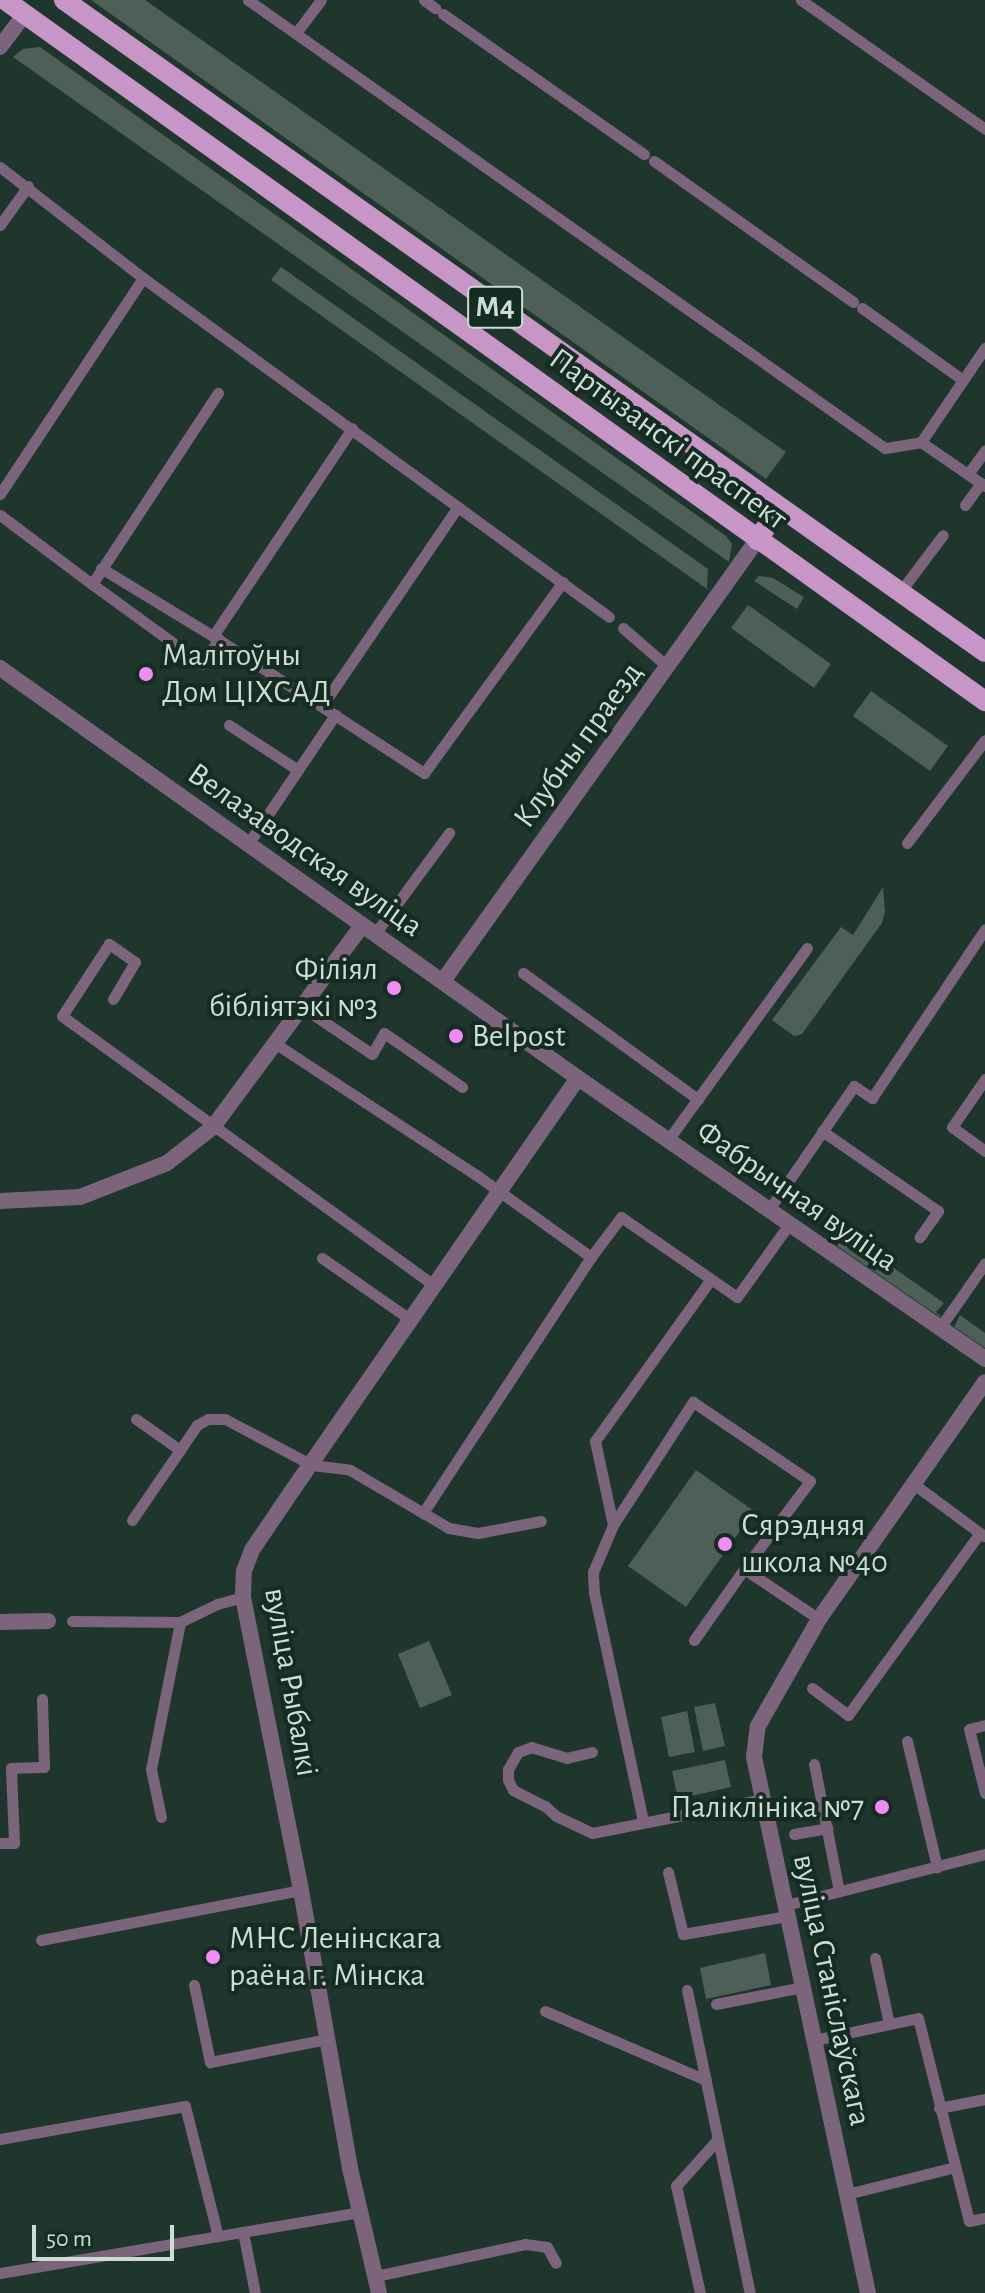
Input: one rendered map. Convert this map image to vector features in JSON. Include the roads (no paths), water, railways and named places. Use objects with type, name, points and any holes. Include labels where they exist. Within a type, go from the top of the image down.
[{"type":"main road","name":"Партызанскі праспект","points":[[5,0],[31,7],[553,393],[985,701]]},
{"type":"main road","name":"Партызанскі праспект","points":[[64,0],[985,652]]},
{"type":"main road","points":[[553,393],[576,391],[580,377],[578,366]]},
{"type":"main road","points":[[757,540],[780,508]]},
{"type":"street","points":[[0,47],[31,7]]},
{"type":"street","name":"Клубны праезд","points":[[443,981],[757,540]]},
{"type":"street","name":"Велазаводская вуліца","points":[[0,668],[578,1078]]},
{"type":"street","points":[[0,1201],[80,1197],[167,1163],[213,1127],[302,1007],[368,930]]},
{"type":"street","name":"Фабрычная вуліца","points":[[578,1078],[985,1359]]},
{"type":"street","name":"вуліца Рыбалкі","points":[[379,2293],[360,2212],[243,1597],[244,1571],[252,1550],[578,1078]]},
{"type":"street","name":"вуліца Станіслаўскага","points":[[868,2293],[754,1757],[758,1726],[819,1619],[985,1382]]},
{"type":"street","points":[[0,1622],[48,1621]]},
{"type":"lane","points":[[248,0],[885,448],[921,442],[968,474],[983,485],[965,505]]},
{"type":"lane","points":[[296,33],[321,0]]},
{"type":"lane","points":[[424,0],[963,380]]},
{"type":"lane","points":[[801,0],[985,129]]},
{"type":"lane","points":[[0,167],[143,278],[609,617]]},
{"type":"lane","points":[[0,225],[28,186]]},
{"type":"lane","points":[[0,494],[143,278]]},
{"type":"lane","points":[[921,442],[985,348]]},
{"type":"lane","points":[[92,584],[218,393]]},
{"type":"lane","points":[[0,515],[202,664],[216,637],[352,428]]},
{"type":"lane","points":[[968,474],[985,451]]},
{"type":"lane","points":[[322,706],[458,507]]},
{"type":"lane","points":[[900,592],[943,535]]},
{"type":"lane","points":[[101,568],[216,637],[424,773],[563,582]]},
{"type":"lane","points":[[623,628],[668,667]]},
{"type":"lane","points":[[248,844],[335,715]]},
{"type":"lane","points":[[229,725],[298,770]]},
{"type":"lane","points":[[907,843],[985,740]]},
{"type":"lane","points":[[368,930],[449,833]]},
{"type":"lane","points":[[770,1208],[854,1086],[872,1098],[985,929]]},
{"type":"lane","points":[[113,999],[135,962],[109,944],[62,1016],[435,1286]]},
{"type":"lane","points":[[668,1140],[807,948]]},
{"type":"lane","points":[[523,973],[698,1099]]},
{"type":"lane","points":[[302,1007],[372,1054],[384,1033],[462,1087]]},
{"type":"lane","points":[[276,1044],[591,1257]]},
{"type":"lane","points":[[985,1079],[952,1127],[985,1151]]},
{"type":"lane","points":[[822,1131],[938,1211],[920,1237]]},
{"type":"lane","points":[[423,1513],[591,1257],[621,1217],[737,1297],[790,1223]]},
{"type":"lane","points":[[322,1258],[411,1320]]},
{"type":"lane","points":[[939,1329],[985,1263]]},
{"type":"lane","points":[[613,1525],[595,1441],[711,1279]]},
{"type":"lane","points":[[643,1821],[594,1593],[593,1572],[613,1525],[693,1402],[810,1481],[694,1640]]},
{"type":"lane","points":[[136,1419],[180,1450]]},
{"type":"lane","points":[[132,1520],[197,1425],[208,1419],[225,1419],[312,1465],[350,1470],[449,1528],[478,1533],[541,1521]]},
{"type":"lane","points":[[812,1688],[848,1715],[982,1535],[915,1485]]},
{"type":"lane","points":[[744,1569],[819,1619]]},
{"type":"lane","points":[[72,1621],[180,1622],[217,1604],[243,1597]]},
{"type":"lane","points":[[161,1817],[151,1769],[180,1622]]},
{"type":"lane","points":[[0,1843],[14,1843],[11,1768],[44,1767],[42,1699]]},
{"type":"lane","points":[[985,1725],[969,1729],[985,1793]]},
{"type":"lane","points":[[907,1741],[937,1867]]},
{"type":"lane","points":[[592,1752],[567,1758],[532,1747],[518,1752],[508,1769],[508,1780],[513,1790],[592,1833],[763,1799]]},
{"type":"lane","points":[[814,1764],[839,1892]]},
{"type":"lane","points":[[794,1834],[827,1828]]},
{"type":"lane","points":[[668,1872],[683,1934],[787,1910],[839,1892],[985,1854]]},
{"type":"lane","points":[[41,1940],[301,1890]]},
{"type":"lane","points":[[875,1958],[889,2024]]},
{"type":"lane","points":[[194,1985],[210,2062],[327,2039]]},
{"type":"lane","points":[[716,2004],[803,1987]]},
{"type":"lane","points":[[687,1990],[750,2293]]},
{"type":"lane","points":[[545,2011],[706,2080]]},
{"type":"lane","points":[[814,2040],[918,2018],[969,2221],[985,2218]]},
{"type":"lane","points":[[939,2108],[985,2099]]},
{"type":"lane","points":[[0,2139],[185,2106],[218,2236]]},
{"type":"lane","points":[[700,2293],[676,2186],[718,2139]]},
{"type":"lane","points":[[847,2194],[955,2167]]},
{"type":"lane","points":[[0,2273],[360,2212]]},
{"type":"lane","points":[[243,2232],[255,2293]]},
{"type":"lane","points":[[376,2276],[525,2244],[547,2247],[556,2263]]},
{"type":"place","name":"Малітоўны Дом ЦІХСАД","points":[[146,674]]},
{"type":"place","name":"Філіял бібліятэкі №3","points":[[394,988]]},
{"type":"place","name":"Belpost","points":[[456,1036]]},
{"type":"place","name":"Сярэдняя школа №40","points":[[725,1544]]},
{"type":"place","name":"Паліклініка №7","points":[[882,1807]]},
{"type":"place","name":"МНС Ленінскага раёна г. Мінска","points":[[213,1957]]}]
